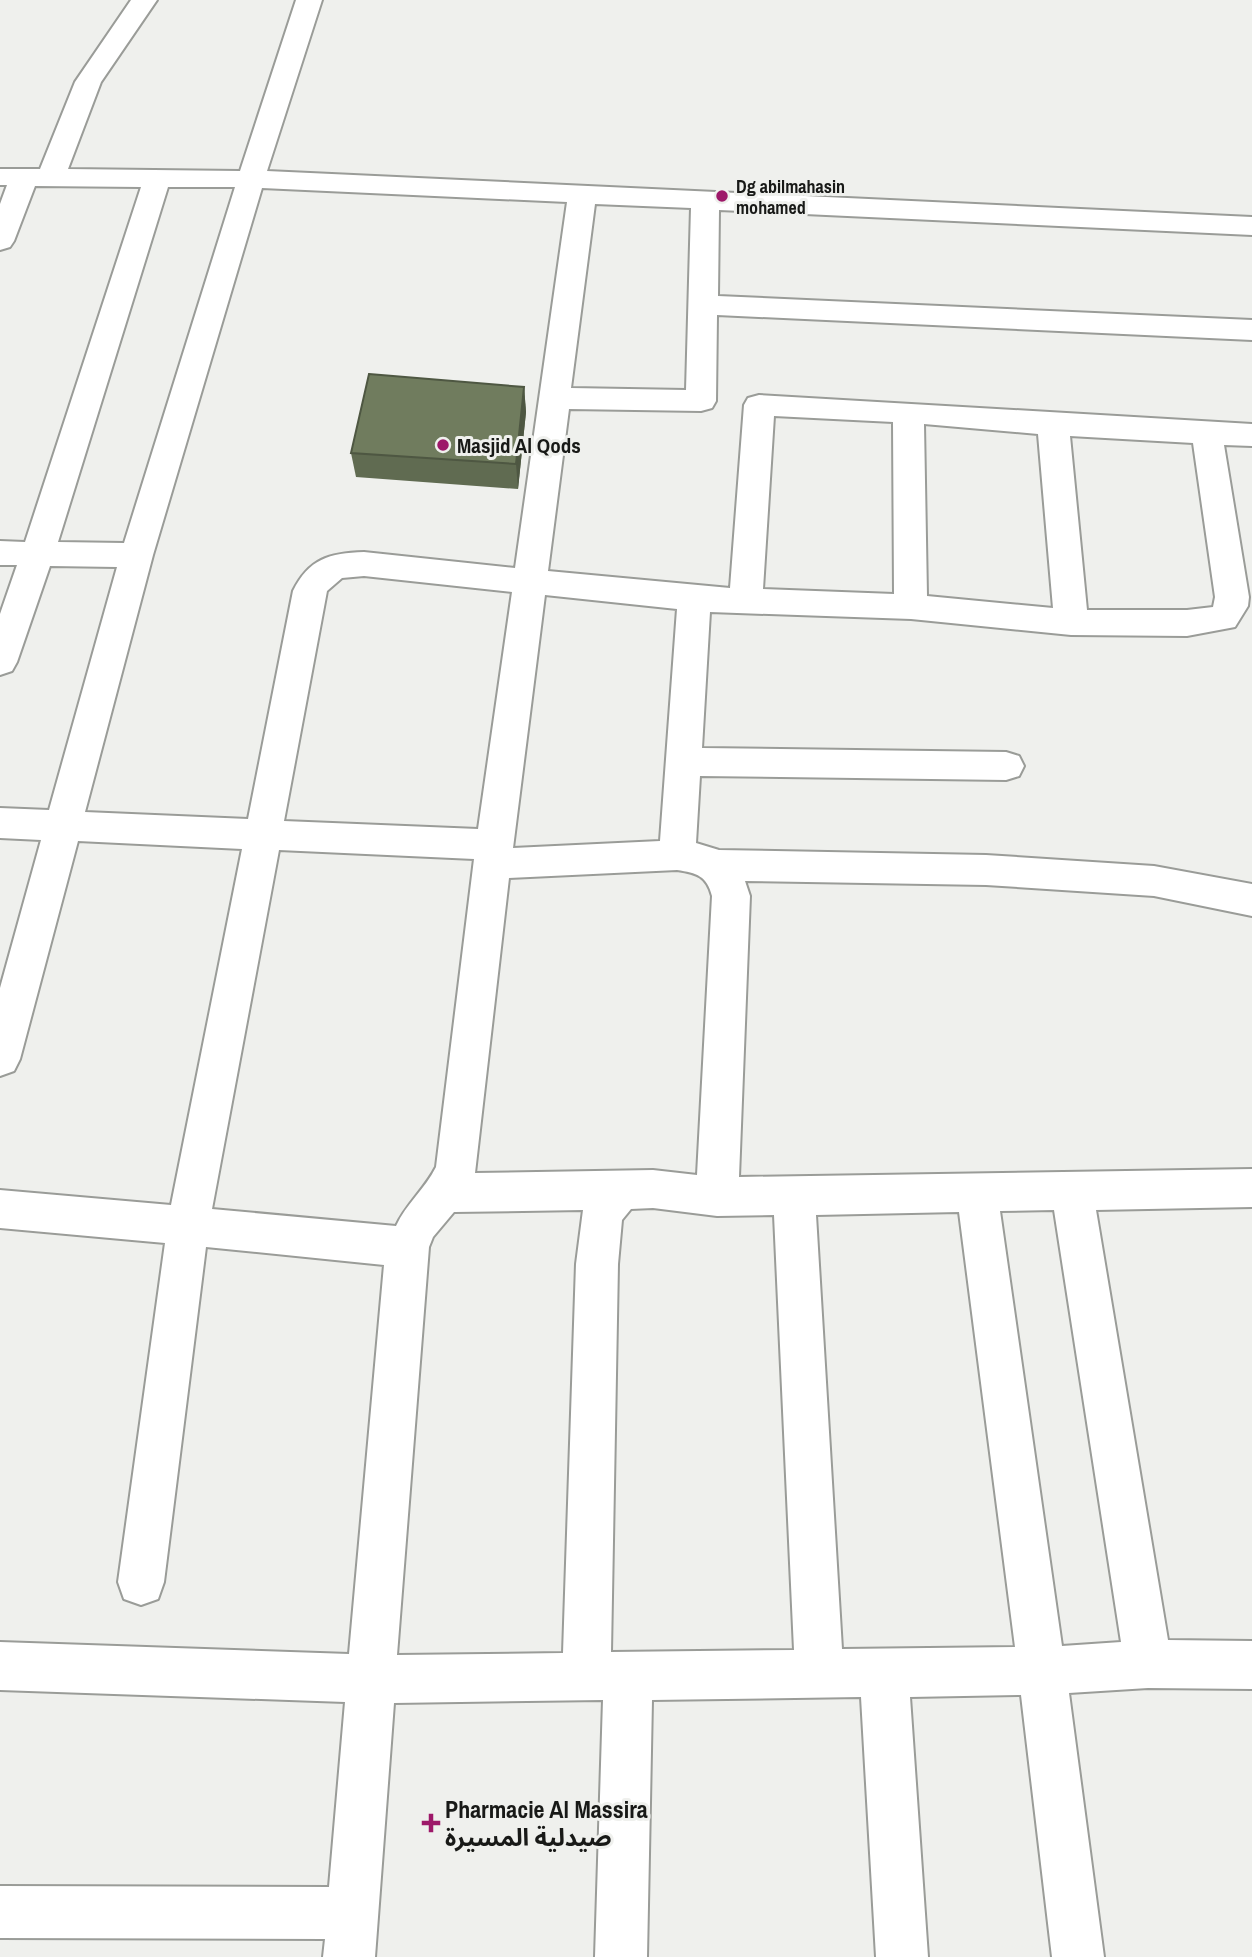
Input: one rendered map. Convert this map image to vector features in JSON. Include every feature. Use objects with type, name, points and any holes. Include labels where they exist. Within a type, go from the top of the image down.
[{"type":"street","points":[[51,177],[88,82],[144,0]]},
{"type":"street","points":[[0,1059],[137,555],[251,179],[309,0]]},
{"type":"street","points":[[0,241],[12,177],[251,179],[1252,226]]},
{"type":"street","points":[[0,662],[38,553],[157,178]]},
{"type":"street","points":[[0,1912],[351,1935],[408,1247],[418,1224],[444,1193],[456,1169],[494,854],[582,195]]},
{"type":"street","points":[[705,201],[703,305],[730,403],[746,601]]},
{"type":"street","points":[[703,305],[1252,330]]},
{"type":"street","points":[[556,398],[908,412],[1053,425],[1252,435]]},
{"type":"street","points":[[908,412],[911,607]]},
{"type":"street","points":[[1053,425],[1071,622]]},
{"type":"street","points":[[141,1582],[188,1226],[310,591],[315,577],[346,564],[364,564],[694,599],[911,607],[1071,622],[1202,622],[1223,618],[1228,612],[1232,597],[1207,433]]},
{"type":"street","points":[[0,553],[137,555]]},
{"type":"street","points":[[677,855],[694,599]]},
{"type":"street","points":[[684,761],[1006,765]]},
{"type":"street","points":[[0,823],[264,835],[494,854],[677,855],[704,859],[717,866],[986,870],[1141,880],[1252,900]]},
{"type":"street","points":[[717,866],[727,881],[731,906],[717,1197]]},
{"type":"street","points":[[444,1193],[653,1189],[717,1197],[1072,1191],[1251,1194]]},
{"type":"street","points":[[620,1190],[602,1214],[599,1228],[607,1676],[621,1957]]},
{"type":"street","points":[[1072,1191],[1148,1664]]},
{"type":"street","points":[[977,1193],[1042,1671],[1077,1957]]},
{"type":"street","points":[[794,1196],[819,1673]]},
{"type":"street","points":[[0,1209],[408,1247]]},
{"type":"street","points":[[0,1666],[373,1679],[1042,1671],[1148,1664],[1249,1675]]},
{"type":"street","points":[[884,1672],[902,1957]]},
{"type":"building","name":"Masjid Al Qods","points":[[369,374],[524,387],[516,464],[351,453]]},
{"type":"place","name":"Dg abilmahasin mohamed","points":[[722,196]]},
{"type":"place","name":"Masjid Al Qods","points":[[443,445]]},
{"type":"place","name":"Pharmacie Al Massira صيدلية المسيرة","points":[[431,1823]]}]
